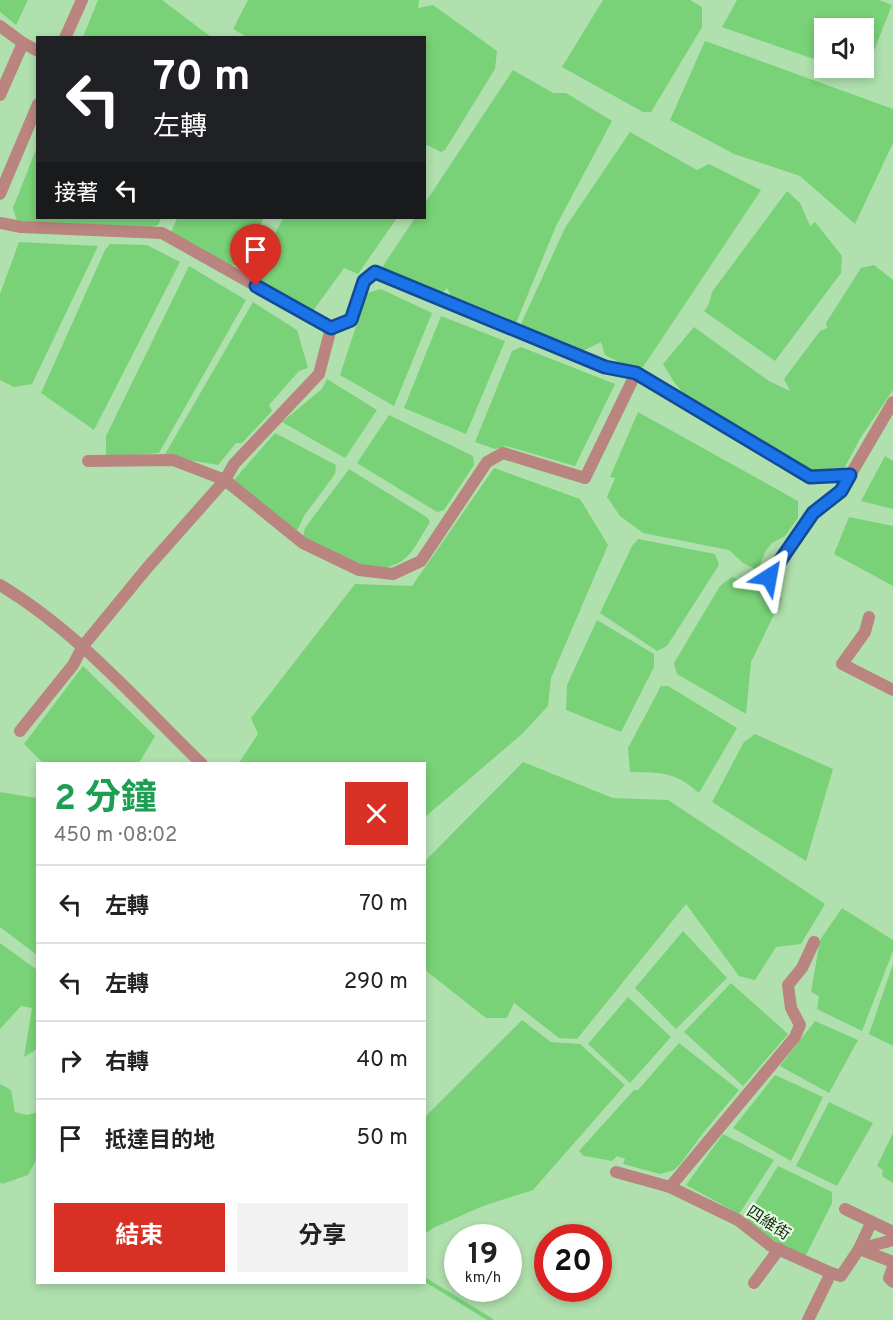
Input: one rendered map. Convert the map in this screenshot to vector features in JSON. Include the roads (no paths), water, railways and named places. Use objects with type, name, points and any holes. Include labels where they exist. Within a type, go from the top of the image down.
[{"type":"street","points":[[66,36],[82,0]]},
{"type":"street","points":[[0,26],[36,50]]},
{"type":"street","points":[[0,95],[23,43]]},
{"type":"street","points":[[0,194],[36,109]]},
{"type":"street","points":[[0,223],[162,233],[331,328]]},
{"type":"street","points":[[331,328],[351,320],[364,281],[375,272],[605,367],[636,373],[810,477],[850,475]]},
{"type":"street","points":[[20,731],[73,665],[83,646],[147,568],[225,480],[234,464],[319,374],[331,328]]},
{"type":"street","points":[[88,461],[173,460],[225,480],[303,543],[359,570],[393,574],[421,561],[487,462],[503,453],[585,478],[636,373]]},
{"type":"street","points":[[769,577],[813,513],[841,491],[893,402]]},
{"type":"street","points":[[0,585],[83,646],[200,762]]},
{"type":"street","points":[[869,617],[865,632],[842,664],[893,690]]},
{"type":"street","points":[[670,1187],[795,1037],[800,1025],[791,1008],[788,985],[802,968],[814,942]]},
{"type":"street","name":"四維街","points":[[616,1172],[670,1187],[738,1220],[771,1246],[831,1273]]},
{"type":"street","points":[[845,1209],[893,1232]]},
{"type":"street","points":[[808,1320],[831,1273],[841,1275],[859,1249],[872,1222]]},
{"type":"street","points":[[859,1249],[893,1240]]},
{"type":"street","points":[[754,1283],[779,1249]]},
{"type":"street","points":[[859,1249],[893,1262]]},
{"type":"street","points":[[893,1267],[889,1278],[893,1282]]},
{"type":"waterway","points":[[426,1280],[491,1320]]}]
